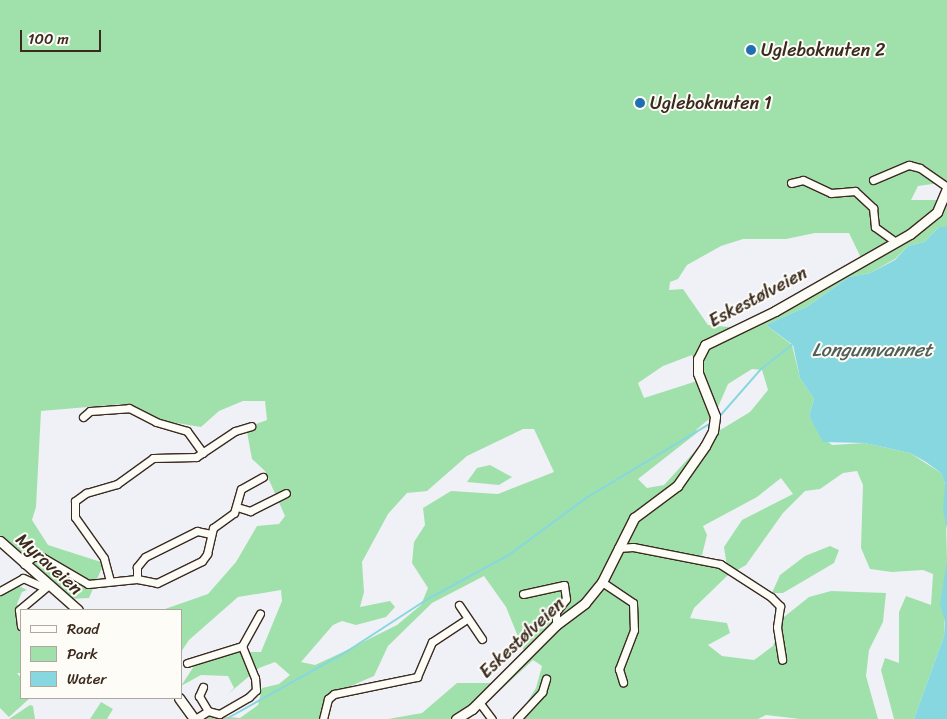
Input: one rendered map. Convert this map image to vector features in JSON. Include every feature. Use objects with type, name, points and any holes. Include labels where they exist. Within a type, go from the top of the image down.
[{"type":"main road","name":"Eskestølveien","points":[[456,719],[479,702],[556,625],[585,603],[602,582],[634,518],[677,486],[711,437],[715,420],[698,372],[698,359],[705,345],[775,311],[896,242],[932,217],[947,188]]},
{"type":"main road","name":"Myraveien","points":[[0,541],[46,586],[77,609]]},
{"type":"main road","points":[[180,699],[195,719]]},
{"type":"street","points":[[873,180],[909,165],[920,168],[947,188]]},
{"type":"street","points":[[791,183],[803,180],[831,193],[856,191],[873,208],[874,227],[896,242]]},
{"type":"street","points":[[83,417],[90,410],[129,408],[156,422],[187,431],[203,453]]},
{"type":"street","points":[[110,581],[104,558],[75,517],[75,501],[86,493],[117,484],[153,458],[190,458],[203,453],[235,431],[251,426]]},
{"type":"street","points":[[24,564],[30,558],[42,557],[82,584],[137,578],[157,583],[202,561],[211,534],[217,524],[234,513],[241,489],[263,477]]},
{"type":"street","points":[[237,507],[250,511],[286,493]]},
{"type":"street","points":[[137,578],[137,567],[145,557],[197,531],[211,534]]},
{"type":"street","points":[[618,548],[633,547],[720,564],[771,597],[780,606],[777,627],[782,660]]},
{"type":"street","points":[[0,591],[23,578],[46,586],[20,609]]},
{"type":"street","points":[[602,582],[633,602],[634,630],[619,669],[623,682]]},
{"type":"street","points":[[523,594],[564,585],[566,599],[556,612],[556,625]]},
{"type":"street","points":[[459,606],[482,639]]},
{"type":"street","points":[[187,663],[242,646],[260,614]]},
{"type":"street","points":[[323,719],[328,699],[334,694],[417,677],[432,642],[467,619]]},
{"type":"street","points":[[203,687],[199,696],[208,711],[220,714],[256,690],[249,658],[242,646]]},
{"type":"street","points":[[517,719],[542,692],[546,679]]},
{"type":"street","points":[[479,702],[492,719]]},
{"type":"street","points":[[195,719],[208,711]]},
{"type":"green space","points":[[0,0],[947,0],[947,182],[918,186],[911,200],[941,200],[947,192],[947,227],[939,227],[924,242],[908,246],[895,259],[870,273],[849,277],[808,306],[766,325],[792,345],[800,378],[814,399],[809,416],[821,436],[832,445],[865,443],[910,453],[941,473],[945,484],[947,560],[944,636],[914,719],[894,719],[881,670],[885,658],[899,663],[899,612],[906,596],[931,605],[933,574],[923,570],[892,572],[870,569],[861,548],[863,485],[857,471],[843,473],[820,489],[805,491],[783,513],[746,565],[727,576],[694,608],[690,618],[727,623],[730,633],[708,645],[722,656],[754,660],[773,646],[784,617],[809,597],[831,591],[886,593],[883,622],[869,650],[866,676],[878,719],[800,719],[766,715],[758,719],[510,719],[521,712],[536,688],[542,666],[533,660],[469,719],[388,719],[422,713],[457,683],[495,683],[526,656],[506,607],[484,576],[432,603],[388,646],[374,676],[344,689],[328,703],[325,719],[201,719],[208,715],[240,718],[258,705],[262,688],[279,684],[290,675],[275,662],[259,668],[228,694],[234,688],[228,676],[201,675],[182,685],[198,660],[226,652],[261,652],[282,601],[281,590],[238,597],[189,640],[182,650],[182,609],[165,609],[208,594],[236,562],[257,526],[279,524],[285,516],[265,471],[252,459],[247,432],[253,425],[267,420],[265,401],[243,401],[219,411],[201,427],[158,420],[123,404],[41,411],[36,507],[32,520],[48,545],[104,563],[89,598],[70,599],[0,539]],"holes":[[[815,233],[849,233],[863,262],[740,328],[708,325],[683,289],[669,290],[670,282],[678,279],[687,265],[721,246],[743,239],[786,239]],[[692,355],[697,364],[697,381],[644,398],[638,383],[663,366]],[[752,369],[762,370],[768,390],[750,412],[707,438],[664,485],[647,488],[638,479],[698,432],[696,430],[715,414],[728,384]],[[523,429],[534,429],[554,472],[498,494],[451,491],[423,508],[425,525],[414,542],[412,563],[428,588],[421,605],[397,625],[341,653],[315,665],[301,662],[333,625],[342,621],[356,625],[386,617],[395,607],[390,601],[360,607],[364,592],[362,562],[388,514],[407,493],[427,491],[467,456]],[[781,478],[793,494],[742,520],[724,547],[727,567],[701,559],[707,535],[703,526],[757,497]]]},
{"type":"green space","points":[[490,465],[512,477],[499,485],[467,482],[477,468]]},
{"type":"green space","points":[[830,546],[839,550],[834,563],[783,593],[772,593],[780,575],[805,556]]},
{"type":"green space","points":[[17,585],[27,590],[22,592],[17,604],[21,609],[20,673],[17,673],[20,677],[20,699],[29,699],[9,717],[0,708],[0,590]]},
{"type":"green space","points":[[101,702],[113,709],[107,719],[90,719]]},
{"type":"green space","points":[[30,705],[33,706],[35,719],[9,719]]},
{"type":"water","name":"Longumvannet","points":[[939,227],[947,227],[947,529],[943,511],[945,484],[941,473],[926,462],[910,453],[865,443],[823,442],[809,416],[814,399],[800,378],[793,345],[766,325],[808,306],[849,277],[870,273],[895,260],[908,246],[924,242]]},
{"type":"water","points":[[947,560],[947,719],[914,719],[944,636],[945,622],[940,604]]},
{"type":"waterway","points":[[719,417],[761,369],[792,345]]},
{"type":"waterway","points":[[228,718],[346,652],[426,600],[509,555],[586,498],[711,423]]},
{"type":"place","name":"Ugleboknuten 2","points":[[751,50]]},
{"type":"place","name":"Ugleboknuten 1","points":[[640,103]]}]
